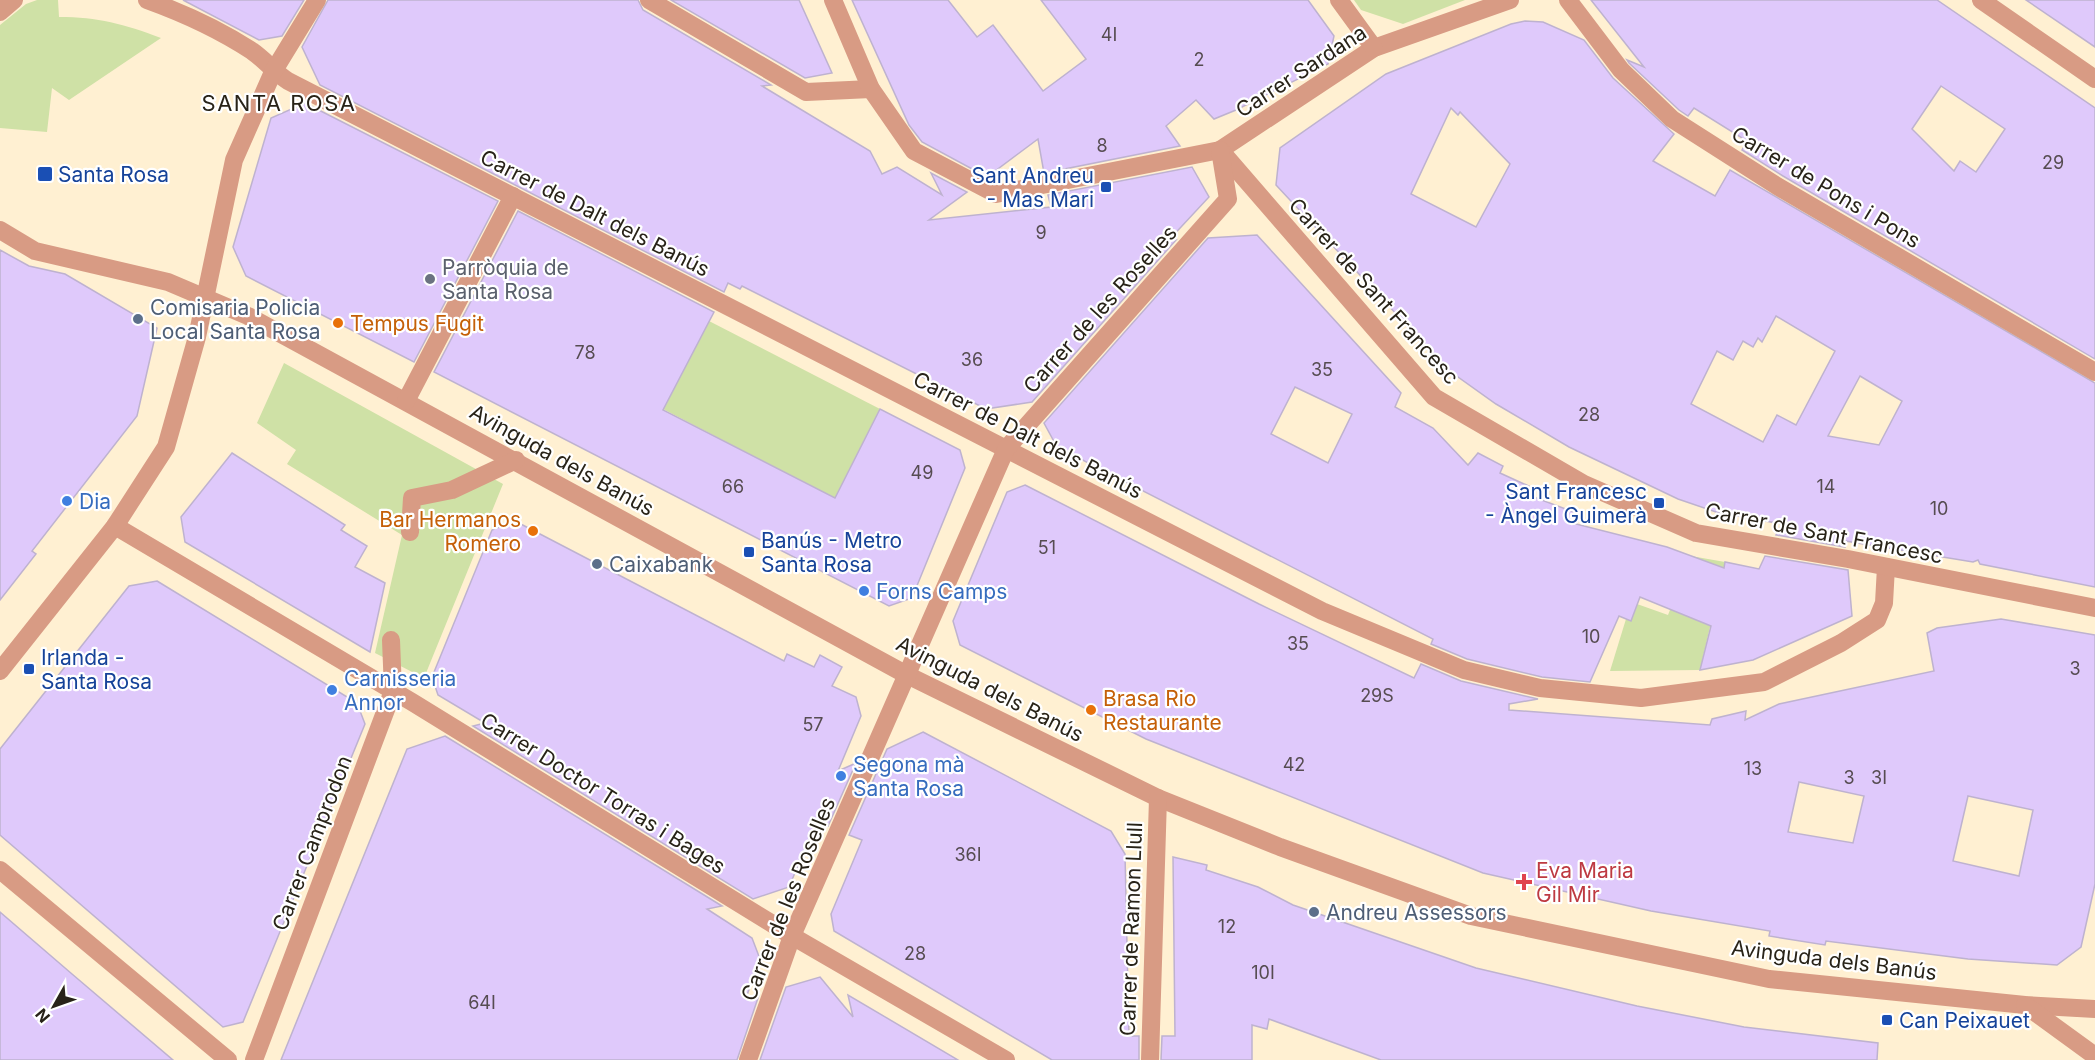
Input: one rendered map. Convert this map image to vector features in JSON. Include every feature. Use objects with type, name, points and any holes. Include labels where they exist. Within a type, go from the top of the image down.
[{"type":"street","points":[[0,12],[15,0]]},
{"type":"street","name":"Carrer de Dalt dels Banús","points":[[147,0],[179,12],[254,52],[273,72],[1322,611],[1464,670],[1540,688],[1641,698],[1764,682],[1841,643],[1878,620],[1884,603],[1886,567]]},
{"type":"street","points":[[0,671],[115,526],[166,447],[197,337],[234,160],[273,72],[316,0]]},
{"type":"street","points":[[649,0],[806,92],[871,88]]},
{"type":"street","points":[[833,0],[871,88],[914,151],[996,194],[1220,150]]},
{"type":"street","points":[[1339,0],[1374,48]]},
{"type":"street","name":"Carrer Sardana","points":[[1220,150],[1374,48],[1510,0]]},
{"type":"street","name":"Carrer de Pons i Pons","points":[[1568,0],[1621,70],[1672,119],[1777,186],[2095,372]]},
{"type":"street","points":[[1981,0],[2095,79]]},
{"type":"street","name":"Carrer de les Roselles","points":[[748,1060],[792,936],[1006,449],[1228,199],[1220,150]]},
{"type":"street","name":"Carrer de Sant Francesc","points":[[1220,150],[1434,397],[1584,484],[1696,533],[2095,608]]},
{"type":"street","points":[[406,401],[513,196]]},
{"type":"street","name":"Avinguda dels Banús","points":[[0,230],[35,250],[168,282],[248,316],[907,675],[1158,798],[1280,847],[1471,916],[1769,979],[2025,1005],[2095,1009]]},
{"type":"street","points":[[410,532],[412,498],[452,489],[516,460]]},
{"type":"street","name":"Carrer Doctor Torras i Bages","points":[[115,526],[393,691],[792,936],[1006,1060]]},
{"type":"street","name":"Carrer Camprodon","points":[[254,1060],[393,691],[391,640]]},
{"type":"street","name":"Carrer de Ramon Llull","points":[[1150,1060],[1158,798]]},
{"type":"street","points":[[0,870],[228,1060]]},
{"type":"street","points":[[2025,1005],[2095,1056]]},
{"type":"green space","points":[[37,0],[58,0],[59,17],[111,22],[161,38],[69,100],[52,88],[47,132],[0,128],[0,25],[26,4]]},
{"type":"green space","points":[[1354,0],[1465,0],[1403,24],[1361,10]]},
{"type":"green space","points":[[709,321],[880,409],[835,499],[663,409]]},
{"type":"green space","points":[[284,363],[503,484],[424,678],[375,653],[402,535],[287,464],[296,450],[257,423]]},
{"type":"green space","points":[[1691,556],[1725,562],[1700,670],[1610,671],[1626,619],[1631,620],[1637,604],[1668,615]]},
{"type":"building","points":[[183,0],[304,0],[282,36],[259,40]]},
{"type":"building","points":[[328,0],[638,0],[643,10],[771,85],[762,86],[870,151],[882,174],[897,167],[942,195],[931,173],[967,192],[929,220],[1051,207],[1048,195],[1192,167],[1209,197],[1168,241],[1176,240],[1032,402],[986,409],[742,286],[740,289],[728,283],[724,292],[320,85],[302,47]]},
{"type":"building","points":[[671,0],[799,0],[832,73],[805,78]]},
{"type":"building","points":[[852,0],[948,0],[977,37],[993,25],[1043,91],[1086,59],[1041,0],[1308,0],[1334,36],[1328,64],[1236,110],[1214,119],[1196,100],[1166,126],[1180,146],[1044,173],[1038,139],[987,177],[922,142],[909,125]]},
{"type":"building","points":[[1591,0],[1937,0],[2095,108],[2095,359],[1783,176],[1742,150],[1747,141],[1694,108],[1688,116],[1627,60],[1644,67]],"holes":[[[1941,86],[2005,129],[1976,172],[1960,161],[1954,171],[1912,129]]]},
{"type":"building","points":[[2026,0],[2095,0],[2095,47]]},
{"type":"building","points":[[1525,21],[1543,22],[1584,40],[1613,78],[1674,134],[1653,161],[1715,196],[1730,170],[2095,383],[2095,587],[1980,564],[1978,560],[1973,562],[1845,541],[1845,547],[1776,535],[1782,524],[1716,512],[1678,499],[1569,447],[1496,404],[1437,362],[1427,347],[1276,185],[1280,148],[1386,74],[1511,24]],"holes":[[[1451,108],[1458,115],[1460,112],[1510,164],[1476,227],[1411,194]],[[1776,316],[1835,351],[1796,425],[1777,415],[1763,442],[1691,404],[1717,351],[1733,360],[1743,341],[1753,347],[1758,338],[1762,342]],[[1860,376],[1902,401],[1879,445],[1828,436]]]},
{"type":"building","points":[[305,103],[498,201],[414,362],[246,276],[233,247],[271,118]]},
{"type":"building","points":[[518,211],[714,312],[663,410],[835,498],[880,409],[960,450],[965,468],[912,598],[889,606],[434,372]]},
{"type":"building","points":[[1257,235],[1401,393],[1395,407],[1433,428],[1468,465],[1478,453],[1503,466],[1500,473],[1533,488],[1531,496],[1579,514],[1576,524],[1667,547],[1724,568],[1725,562],[1759,569],[1765,556],[1848,570],[1852,616],[1753,660],[1700,670],[1711,626],[1640,597],[1631,621],[1619,616],[1590,682],[1542,677],[1467,659],[1431,644],[1433,639],[1057,447],[1044,423],[1208,238]],"holes":[[[1295,387],[1352,414],[1328,463],[1271,434]]]},
{"type":"building","points":[[0,250],[29,266],[65,274],[157,328],[137,416],[32,551],[36,554],[0,600]]},
{"type":"building","points":[[232,453],[345,525],[341,530],[367,546],[355,567],[385,583],[370,652],[185,542],[181,517]]},
{"type":"building","points":[[1025,485],[1259,604],[1414,678],[1421,664],[1461,681],[1538,699],[1509,704],[1509,710],[1710,725],[1712,719],[1746,711],[1745,720],[1779,704],[1934,671],[1927,633],[1937,628],[2001,619],[2095,635],[2095,884],[2081,947],[2057,965],[1968,959],[1826,941],[1825,945],[1769,936],[1770,931],[1651,911],[1483,873],[1146,739],[960,645],[953,621],[1007,492]],"holes":[[[1799,782],[1864,796],[1853,843],[1788,832]],[[1968,796],[2033,810],[2019,876],[1953,861]]]},
{"type":"building","points":[[515,521],[784,661],[787,654],[814,667],[820,655],[842,667],[832,686],[856,697],[861,716],[838,771],[856,763],[828,826],[817,821],[789,887],[753,899],[473,726],[485,723],[438,695],[432,677],[492,530]]},
{"type":"building","points":[[157,581],[357,703],[365,724],[243,1022],[223,1027],[0,835],[0,749],[129,586]]},
{"type":"building","points":[[923,732],[1111,831],[1125,854],[1129,1036],[1139,1036],[1139,1060],[1052,1060],[834,931],[831,914],[862,840],[849,835],[887,749]]},
{"type":"building","points":[[445,736],[722,906],[707,909],[752,938],[760,959],[746,998],[759,995],[737,1060],[281,1060],[407,749]]},
{"type":"building","points":[[1173,857],[1207,865],[1206,870],[1258,887],[1293,905],[1476,968],[1637,1006],[1744,1027],[1878,1043],[1877,1060],[1381,1060],[1269,1019],[1267,1029],[1252,1025],[1252,1060],[1161,1060],[1162,1036],[1175,1036]]},
{"type":"building","points":[[0,912],[72,974],[173,1060],[0,1060]]},
{"type":"building","points":[[820,977],[853,1017],[848,995],[958,1060],[760,1060],[786,987]]},
{"type":"place","name":"Santa Rosa","points":[[45,174]]},
{"type":"place","name":"Sant Andreu - Mas Mari","points":[[1106,187]]},
{"type":"place","name":"Parròquia de Santa Rosa","points":[[430,279]]},
{"type":"place","name":"Comisaria Policia Local Santa Rosa","points":[[138,319]]},
{"type":"place","name":"Tempus Fugit","points":[[338,323]]},
{"type":"place","name":"Dia","points":[[67,501]]},
{"type":"place","name":"Sant Francesc - Àngel Guimerà","points":[[1659,503]]},
{"type":"place","name":"Bar Hermanos Romero","points":[[533,531]]},
{"type":"place","name":"Banús - Metro Santa Rosa","points":[[749,552]]},
{"type":"place","name":"Caixabank","points":[[597,564]]},
{"type":"place","name":"Forns Camps","points":[[864,591]]},
{"type":"place","name":"Irlanda - Santa Rosa","points":[[29,669]]},
{"type":"place","name":"Carnisseria Annor","points":[[332,690]]},
{"type":"place","name":"Brasa Rio Restaurante","points":[[1091,710]]},
{"type":"place","name":"Segona mà Santa Rosa","points":[[841,776]]},
{"type":"place","name":"Eva Maria Gil Mir","points":[[1524,882]]},
{"type":"place","name":"Andreu Assessors","points":[[1314,912]]},
{"type":"place","name":"Can Peixauet","points":[[1887,1020]]},
{"type":"district","name":"SANTA ROSA","points":[[279,103]]}]
